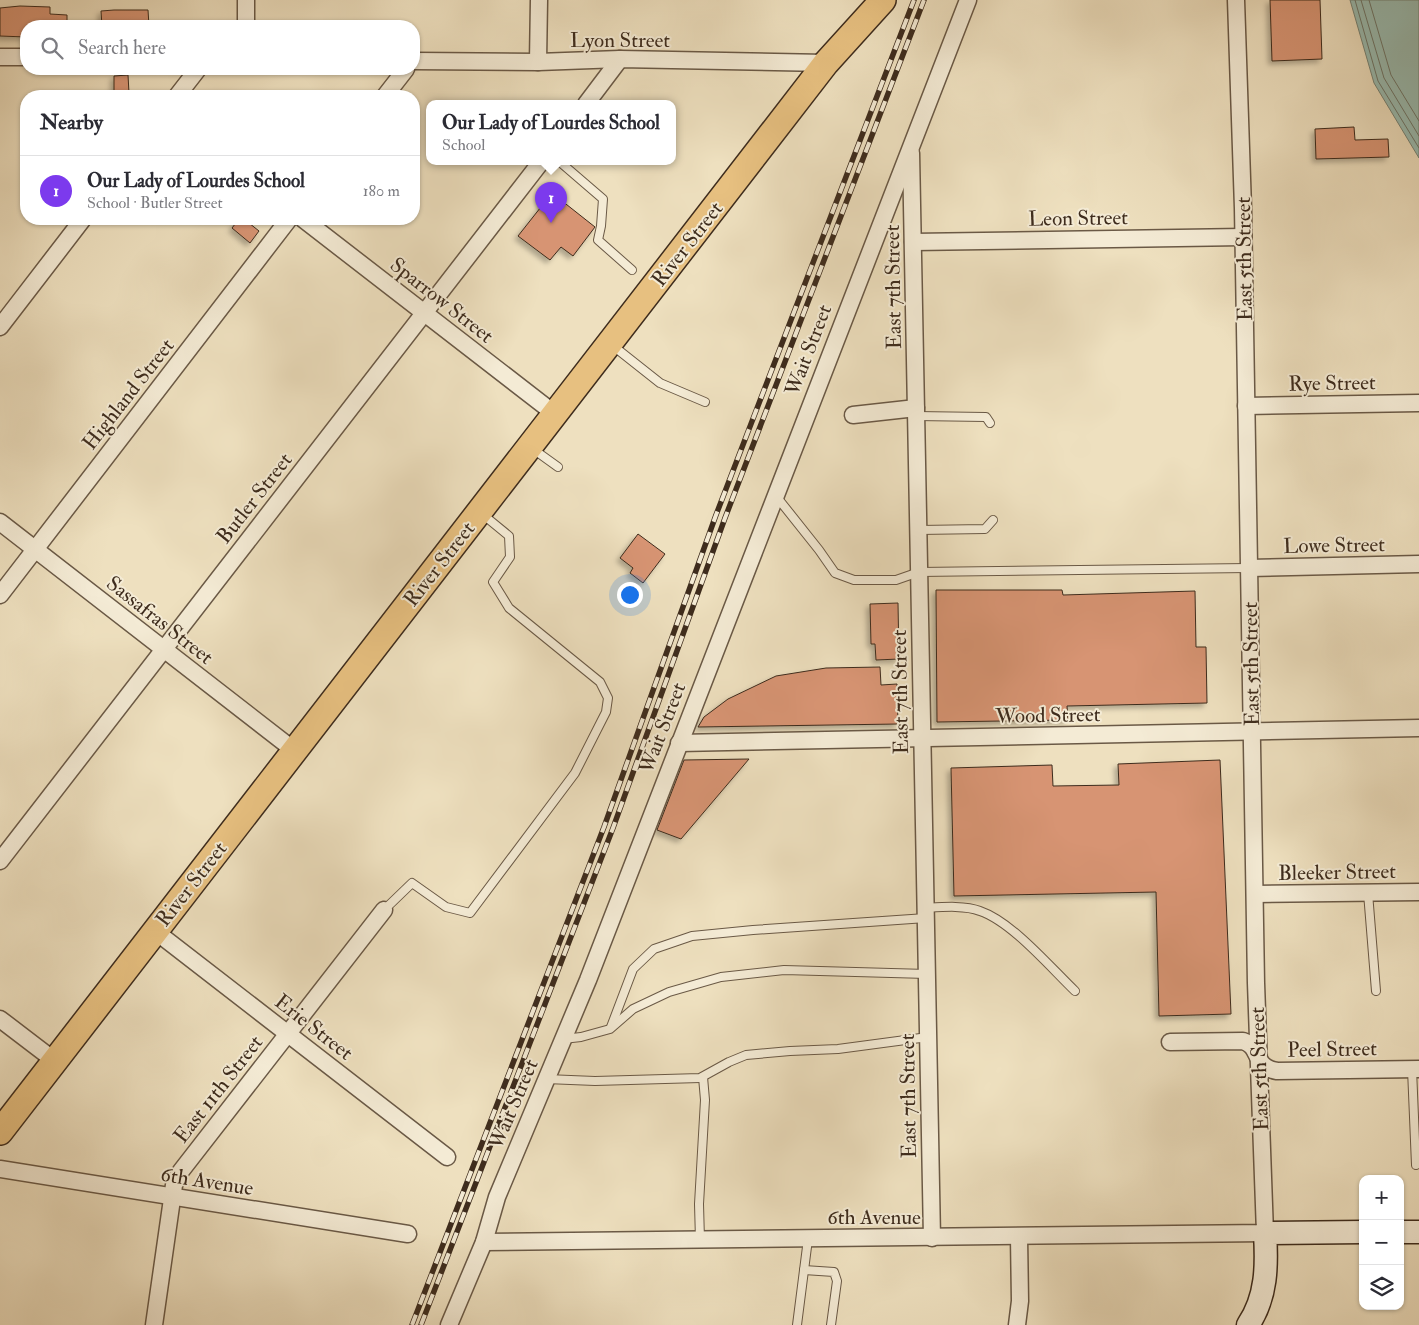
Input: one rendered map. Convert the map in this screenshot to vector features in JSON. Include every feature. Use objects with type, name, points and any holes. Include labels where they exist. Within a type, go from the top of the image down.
[{"type":"main road","name":"River Street","points":[[0,1132],[826,63],[883,0]]},
{"type":"main road","points":[[1265,1233],[1359,1232]]},
{"type":"main road","points":[[1404,1232],[1419,1232]]},
{"type":"main road","name":"East 5th Street","points":[[1248,1325],[1259,1304],[1265,1277],[1265,1233]]},
{"type":"street","points":[[246,0],[246,20]]},
{"type":"street","points":[[538,62],[539,0]]},
{"type":"street","points":[[911,144],[968,0]]},
{"type":"street","name":"East 5th Street","points":[[1236,0],[1244,236],[1255,894],[1265,1233]]},
{"type":"street","points":[[0,57],[20,57]]},
{"type":"street","points":[[589,100],[620,59]]},
{"type":"street","name":"Lyon Street","points":[[420,61],[538,62],[620,59],[826,63]]},
{"type":"street","points":[[182,90],[193,75]]},
{"type":"street","points":[[390,90],[401,75]]},
{"type":"street","name":"East 7th Street","points":[[911,144],[932,1238]]},
{"type":"street","name":"Wait Street","points":[[449,1325],[484,1242],[497,1196],[588,980],[911,144]]},
{"type":"street","name":"Butler Street","points":[[0,861],[539,165]]},
{"type":"street","points":[[0,326],[78,225]]},
{"type":"street","name":"Highland Street","points":[[0,595],[284,225]]},
{"type":"street","name":"Sparrow Street","points":[[311,225],[555,414]]},
{"type":"street","name":"Leon Street","points":[[913,242],[1244,236]]},
{"type":"street","name":"Rye Street","points":[[1246,406],[1419,403]]},
{"type":"street","points":[[854,415],[916,412]]},
{"type":"street","name":"Sassafras Street","points":[[0,522],[295,751]]},
{"type":"street","name":"Lowe Street","points":[[1249,568],[1419,564]]},
{"type":"street","name":"Wood Street","points":[[679,743],[1419,728]]},
{"type":"street","name":"Bleeker Street","points":[[1255,894],[1419,892]]},
{"type":"street","name":"East 11th Street","points":[[154,1325],[174,1185],[181,1171],[384,910]]},
{"type":"street","name":"Erie Street","points":[[156,931],[447,1157]]},
{"type":"street","points":[[0,1019],[54,1061]]},
{"type":"street","name":"Peel Street","points":[[1170,1042],[1243,1041],[1253,1048],[1267,1070],[1416,1069]]},
{"type":"street","name":"6th Avenue","points":[[0,1169],[408,1234]]},
{"type":"street","name":"6th Avenue","points":[[484,1242],[1265,1233]]},
{"type":"street","points":[[1017,1325],[1020,1300],[1019,1236]]},
{"type":"lane","points":[[563,165],[603,199],[598,240],[632,270]]},
{"type":"lane","points":[[610,343],[660,383],[705,402]]},
{"type":"lane","points":[[916,412],[986,417],[990,424]]},
{"type":"lane","points":[[530,446],[558,467]]},
{"type":"lane","points":[[775,495],[819,550],[835,574],[854,580],[896,580],[919,572],[1249,568]]},
{"type":"lane","points":[[384,910],[412,883],[446,907],[470,913],[575,773],[606,712],[608,698],[600,682],[509,608],[493,582],[510,557],[509,536],[480,512]]},
{"type":"lane","points":[[919,530],[985,529],[993,520]]},
{"type":"lane","points":[[1368,893],[1376,991]]},
{"type":"lane","points":[[610,1029],[633,969],[654,949],[692,936],[926,913],[948,907],[979,910],[1003,922],[1075,991]]},
{"type":"lane","points":[[563,1039],[581,1037],[610,1029],[633,1009],[670,992],[721,977],[784,970],[927,974]]},
{"type":"lane","points":[[546,1079],[621,1081],[673,1080],[703,1077],[729,1062],[746,1055],[781,1051],[838,1049],[928,1037]]},
{"type":"lane","points":[[1416,1069],[1416,1165]]},
{"type":"lane","points":[[700,1240],[699,1204],[705,1100],[703,1077]]},
{"type":"lane","points":[[797,1325],[808,1239]]},
{"type":"lane","points":[[804,1270],[834,1272],[837,1281],[831,1325]]},
{"type":"water","points":[[1350,0],[1419,0],[1419,158],[1374,83]]},
{"type":"building","points":[[1270,0],[1320,0],[1322,59],[1272,61]]},
{"type":"building","points":[[20,6],[50,7],[50,14],[67,15],[67,20],[20,20],[20,37],[0,36],[0,8]]},
{"type":"building","points":[[148,10],[149,20],[102,20],[101,11]]},
{"type":"building","points":[[128,75],[129,90],[114,90],[114,76]]},
{"type":"building","points":[[1354,127],[1355,140],[1388,139],[1389,157],[1316,159],[1315,129]]},
{"type":"building","points":[[552,193],[595,227],[573,256],[561,247],[550,260],[518,236]]},
{"type":"building","points":[[234,225],[252,225],[259,231],[250,243],[232,228]]},
{"type":"building","points":[[638,534],[665,554],[643,583],[630,573],[633,568],[620,558]]},
{"type":"building","points":[[936,590],[1062,590],[1063,595],[1195,591],[1196,647],[1206,647],[1207,703],[1067,706],[1068,720],[937,722]]},
{"type":"building","points":[[898,603],[899,659],[876,660],[875,644],[871,644],[870,604]]},
{"type":"building","points":[[880,667],[881,685],[897,684],[898,724],[698,727],[704,717],[728,699],[776,676],[826,668]]},
{"type":"building","points":[[749,759],[681,839],[657,830],[684,760]]},
{"type":"building","points":[[1220,760],[1231,1014],[1159,1016],[1156,892],[954,896],[951,768],[1052,765],[1053,786],[1119,785],[1118,764]]},
{"type":"railway","points":[[412,1325],[604,827],[716,515],[914,0]]},
{"type":"railway","points":[[421,1325],[613,828],[725,518],[924,0]]},
{"type":"place","name":"Our Lady of Lourdes School","points":[[551,223]]}]
